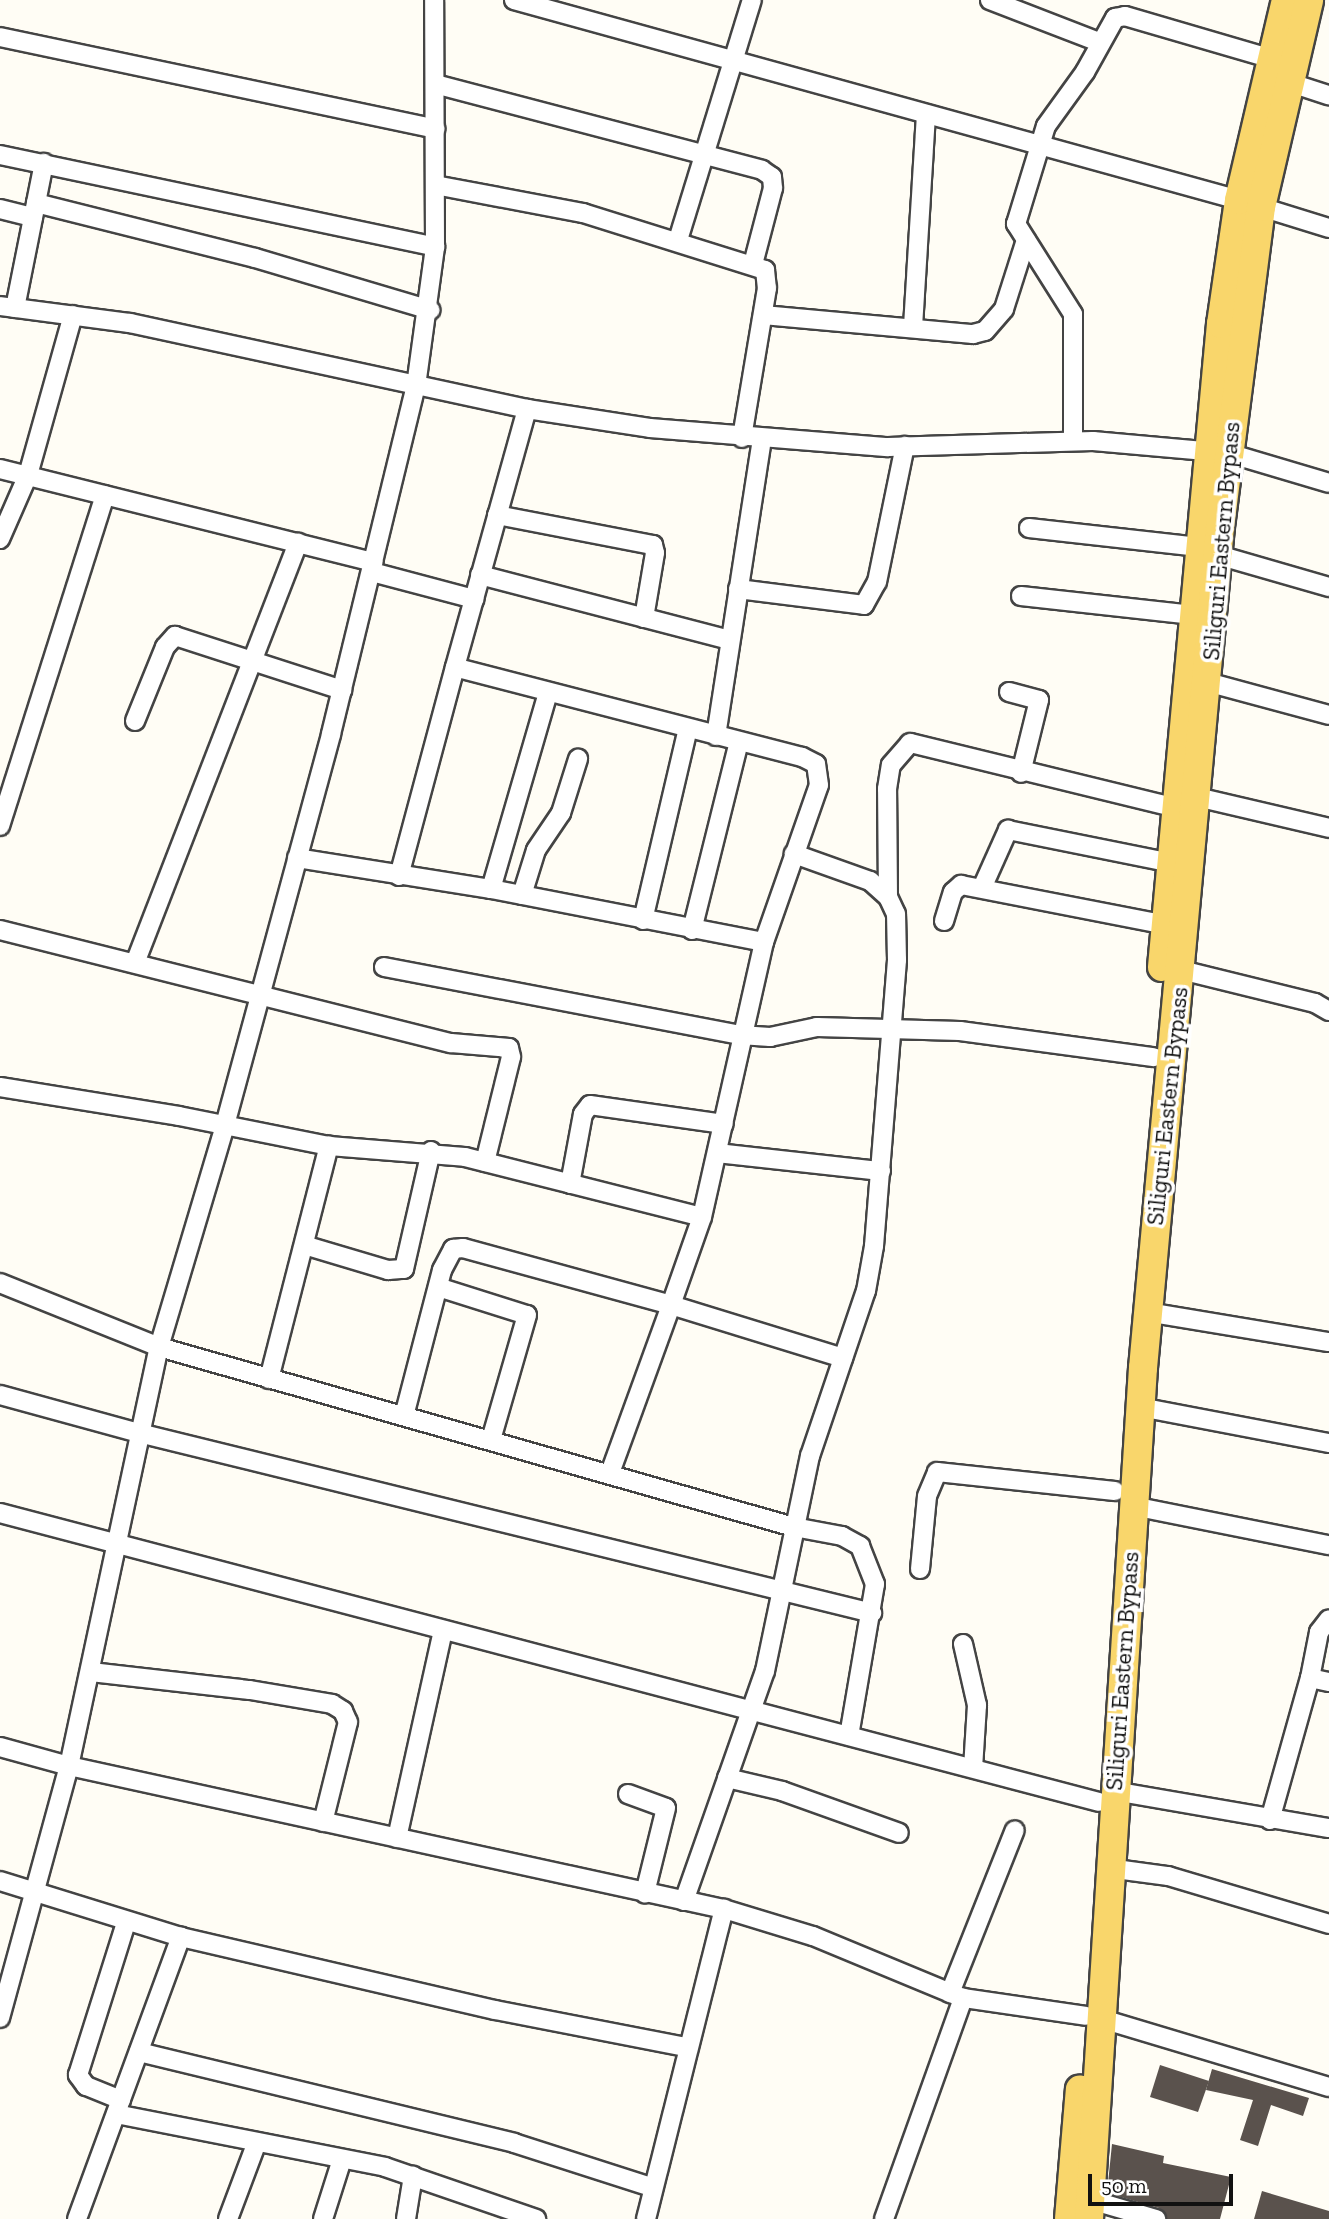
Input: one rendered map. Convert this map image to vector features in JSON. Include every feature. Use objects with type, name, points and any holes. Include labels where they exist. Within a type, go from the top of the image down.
[{"type":"main road","name":"Siliguri Eastern Bypass","points":[[1090,2209],[1094,2018],[1106,1796],[1153,1058],[1172,863],[1208,682],[1209,551],[1218,452],[1250,204],[1272,59],[1286,0]]},
{"type":"main road","name":"Siliguri Eastern Bypass","points":[[1250,204],[1291,83],[1309,0]]},
{"type":"main road","name":"Siliguri Eastern Bypass","points":[[1124,1499],[1140,1407],[1181,970],[1193,615],[1209,551]]},
{"type":"main road","name":"Siliguri Eastern Bypass","points":[[1069,2219],[1094,2018],[1108,1868],[1106,1796]]},
{"type":"street","points":[[0,2018],[37,1893],[69,1766],[159,1347],[225,1125],[257,997],[342,690],[416,386],[430,310],[435,247],[434,0]]},
{"type":"street","points":[[514,0],[733,58],[1329,228]]},
{"type":"street","points":[[678,240],[752,0]]},
{"type":"street","points":[[990,0],[1099,42]]},
{"type":"street","points":[[1073,441],[1073,314],[1018,231],[1017,215],[1054,111],[1085,72],[1099,42],[1115,18],[1125,16],[1272,59]]},
{"type":"street","points":[[0,37],[435,129]]},
{"type":"street","points":[[1291,83],[1329,95]]},
{"type":"street","points":[[435,84],[704,154],[772,177],[753,264]]},
{"type":"street","points":[[912,327],[926,114]]},
{"type":"street","points":[[0,155],[435,247]]},
{"type":"street","points":[[44,163],[35,210],[8,307],[130,323],[527,409],[742,438],[905,446],[1073,441],[1218,452],[1329,482]]},
{"type":"street","points":[[435,186],[583,213],[753,264],[768,276],[742,438]]},
{"type":"street","points":[[0,209],[35,210],[254,258],[430,310]]},
{"type":"street","points":[[763,315],[973,334],[996,323],[1026,240]]},
{"type":"street","points":[[0,539],[28,475],[73,316]]},
{"type":"street","points":[[399,876],[527,409]]},
{"type":"street","points":[[716,736],[762,440]]},
{"type":"street","points":[[738,589],[864,605],[877,582],[905,446]]},
{"type":"street","points":[[0,469],[298,543],[474,599]]},
{"type":"street","points":[[0,826],[105,495]]},
{"type":"street","points":[[497,515],[653,545],[655,553],[644,618]]},
{"type":"street","points":[[1029,527],[1209,551],[1329,587]]},
{"type":"street","points":[[135,963],[298,543]]},
{"type":"street","points":[[480,575],[730,640]]},
{"type":"street","points":[[1021,596],[1193,615]]},
{"type":"street","points":[[135,721],[165,647],[175,635],[342,690]]},
{"type":"street","points":[[455,667],[802,757],[820,773],[764,942],[740,1035],[702,1217],[610,1473]]},
{"type":"street","points":[[1208,682],[1329,715]]},
{"type":"street","points":[[1009,692],[1039,700],[1021,773]]},
{"type":"street","points":[[491,889],[548,693]]},
{"type":"street","points":[[643,920],[688,728]]},
{"type":"street","points":[[692,930],[739,741]]},
{"type":"street","points":[[684,1901],[751,1712],[784,1589],[794,1527],[822,1411],[866,1291],[881,1171],[899,929],[888,897],[887,789],[898,752],[910,743],[925,743],[1021,773],[1329,828]]},
{"type":"street","points":[[522,895],[536,850],[561,813],[578,759]]},
{"type":"street","points":[[982,888],[1008,830],[1172,863]]},
{"type":"street","points":[[794,854],[870,881],[888,897]]},
{"type":"street","points":[[297,858],[491,889],[764,942]]},
{"type":"street","points":[[944,921],[953,892],[961,885],[1166,925]]},
{"type":"street","points":[[0,930],[135,963],[257,997],[451,1043],[509,1048],[511,1057],[485,1162]]},
{"type":"street","points":[[384,967],[740,1035],[770,1037],[817,1027],[892,1029],[1046,1040],[1153,1058]]},
{"type":"street","points":[[1181,970],[1315,1003],[1329,1012]]},
{"type":"street","points":[[0,1087],[225,1125],[329,1146],[431,1151],[702,1217]]},
{"type":"street","points":[[570,1184],[583,1114],[590,1105],[723,1124]]},
{"type":"street","points":[[269,1379],[329,1146]]},
{"type":"street","points":[[304,1245],[388,1270],[404,1269],[431,1151]]},
{"type":"street","points":[[717,1153],[881,1171]]},
{"type":"street","points":[[404,1416],[446,1257],[453,1249],[463,1248],[671,1305],[842,1358]]},
{"type":"street","points":[[0,1283],[159,1347],[794,1527],[842,1536],[860,1546],[875,1584],[849,1736]]},
{"type":"street","points":[[438,1287],[527,1315],[491,1440]]},
{"type":"street","points":[[1147,1312],[1329,1342]]},
{"type":"street","points":[[0,1395],[139,1433],[784,1589],[872,1613]]},
{"type":"street","points":[[1140,1407],[1329,1443]]},
{"type":"street","points":[[920,1569],[927,1496],[937,1472],[1124,1499],[1329,1545]]},
{"type":"street","points":[[0,1513],[751,1712],[973,1768],[1106,1796],[1329,1828]]},
{"type":"street","points":[[1270,1820],[1310,1678],[1319,1632],[1329,1619]]},
{"type":"street","points":[[397,1838],[443,1630]]},
{"type":"street","points":[[963,1644],[977,1705],[973,1768]]},
{"type":"street","points":[[91,1672],[250,1690],[332,1704],[343,1711],[348,1722],[323,1822]]},
{"type":"street","points":[[1310,1678],[1329,1682]]},
{"type":"street","points":[[0,1747],[69,1766],[724,1909],[813,1936],[957,1996],[1094,2018],[1329,2087]]},
{"type":"street","points":[[727,1778],[782,1791],[899,1833]]},
{"type":"street","points":[[628,1794],[666,1808],[645,1893]]},
{"type":"street","points":[[884,2219],[1015,1830]]},
{"type":"street","points":[[1108,1868],[1168,1876],[1329,1924]]},
{"type":"street","points":[[0,1881],[126,1923],[181,1937],[495,2010],[686,2048]]},
{"type":"street","points":[[646,2219],[651,2187],[724,1909]]},
{"type":"street","points":[[126,1923],[78,2075],[86,2086],[119,2107],[257,2142],[413,2176],[501,2214],[536,2219]]},
{"type":"street","points":[[83,2217],[119,2107],[181,1937]]},
{"type":"street","points":[[139,2052],[514,2143],[651,2187]]},
{"type":"street","points":[[228,2219],[257,2142]]},
{"type":"street","points":[[323,2219],[342,2159]]},
{"type":"street","points":[[406,2219],[413,2176]]},
{"type":"street","points":[[1090,2209],[1156,2219]]},
{"type":"building","points":[[1160,2065],[1209,2081],[1198,2112],[1150,2097]]},
{"type":"building","points":[[1212,2069],[1309,2098],[1303,2116],[1271,2105],[1258,2146],[1240,2140],[1253,2100],[1206,2090]]},
{"type":"building","points":[[1112,2144],[1164,2156],[1163,2163],[1231,2177],[1220,2219],[1167,2219],[1159,2208],[1107,2193]]},
{"type":"building","points":[[1262,2191],[1329,2211],[1329,2219],[1254,2219]]}]
